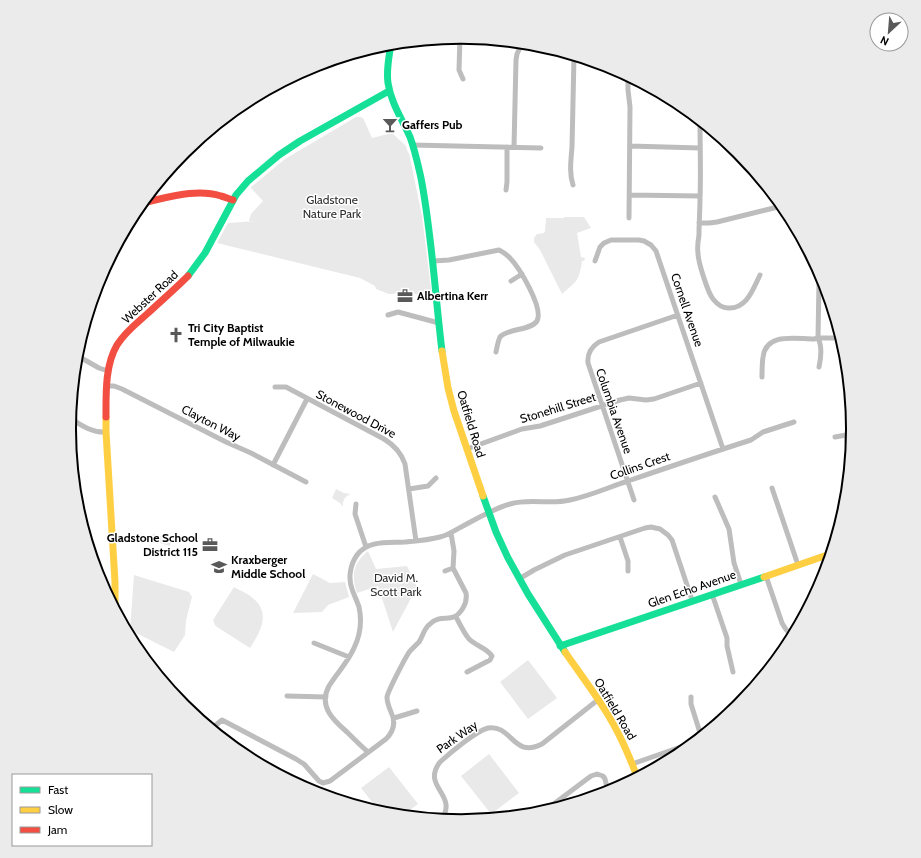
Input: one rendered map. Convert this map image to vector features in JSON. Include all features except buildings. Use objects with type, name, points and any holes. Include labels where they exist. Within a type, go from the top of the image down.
[{"type":"street","points":[[459,44],[459,70],[463,79]]},
{"type":"street","points":[[514,147],[516,54],[519,48]]},
{"type":"street","name":"Oatfield Road","points":[[390,50],[387,76],[389,91],[412,145],[418,166],[428,216],[439,323],[447,382],[467,449],[500,542],[519,579],[560,646],[599,699],[612,720],[635,772]]},
{"type":"street","points":[[573,185],[570,177],[574,61]]},
{"type":"street","points":[[628,83],[630,107],[629,218]]},
{"type":"street","name":"Webster Road","points":[[114,598],[115,582],[106,432],[106,386],[108,371],[117,345],[141,319],[189,275],[208,248],[232,200],[238,191],[248,181],[279,155],[300,141],[389,91]]},
{"type":"street","points":[[700,128],[698,258],[711,297],[716,303],[724,307],[730,308],[740,305],[749,297],[760,275]]},
{"type":"street","points":[[412,145],[541,148]]},
{"type":"street","points":[[630,146],[700,148]]},
{"type":"street","points":[[506,190],[507,147]]},
{"type":"street","points":[[150,201],[199,193],[216,194],[225,196],[232,200]]},
{"type":"street","points":[[629,195],[700,196]]},
{"type":"street","points":[[699,223],[717,222],[775,208]]},
{"type":"street","name":"Cornell Avenue","points":[[594,261],[604,243],[611,240],[644,241],[651,245],[656,251],[723,449]]},
{"type":"street","points":[[433,261],[449,260],[499,250],[510,258],[522,274],[530,287],[538,313],[538,319],[532,325],[501,336],[496,352]]},
{"type":"street","points":[[512,281],[522,274]]},
{"type":"street","points":[[819,289],[819,367]]},
{"type":"street","points":[[388,315],[398,312],[439,323]]},
{"type":"street","name":"Columbia Avenue","points":[[634,500],[588,363],[588,355],[592,348],[599,342],[678,315]]},
{"type":"street","points":[[762,377],[764,353],[771,342],[783,338],[834,338]]},
{"type":"street","points":[[82,359],[99,368],[108,371]]},
{"type":"street","name":"Stonehill Street","points":[[467,449],[522,429],[540,426],[625,398],[646,400],[654,399],[701,383]]},
{"type":"street","name":"Clayton Way","points":[[106,386],[114,386],[122,389],[306,482]]},
{"type":"street","points":[[275,388],[286,387],[307,399]]},
{"type":"street","name":"Stonewood Drive","points":[[273,465],[307,399],[384,439],[396,447],[405,464],[416,541]]},
{"type":"street","points":[[76,421],[93,431],[100,433],[106,432]]},
{"type":"street","name":"Collins Crest","points":[[366,547],[386,542],[416,541],[451,534],[489,512],[509,504],[525,501],[556,503],[570,500],[751,440],[763,432],[794,422]]},
{"type":"street","points":[[835,437],[846,435]]},
{"type":"street","points":[[409,489],[428,486],[436,478]]},
{"type":"street","points":[[772,488],[798,565]]},
{"type":"street","points":[[715,497],[728,529],[734,563],[741,584]]},
{"type":"street","points":[[356,504],[355,514],[366,547],[356,556],[350,572],[351,587],[358,607],[360,632],[354,649],[330,686],[326,697],[327,708],[332,718],[368,752]]},
{"type":"street","points":[[519,579],[565,555],[651,527],[664,531],[672,540],[692,600]]},
{"type":"street","points":[[216,725],[222,720],[296,759],[304,764],[319,781],[323,783],[330,781],[386,739],[390,735],[394,726],[394,718],[388,704],[387,695],[410,651],[419,642],[427,627],[435,620],[456,617],[466,604],[467,598],[464,588],[453,568],[454,551],[451,534]]},
{"type":"street","points":[[620,537],[628,561],[628,571]]},
{"type":"street","name":"Glen Echo Avenue","points":[[560,646],[824,556]]},
{"type":"street","points":[[445,571],[453,568]]},
{"type":"street","points":[[766,576],[782,623],[788,632]]},
{"type":"street","points":[[712,594],[727,638],[727,646],[733,672]]},
{"type":"street","points":[[456,617],[468,638],[490,652],[492,656],[490,660],[467,672]]},
{"type":"street","points":[[314,643],[349,657]]},
{"type":"street","points":[[287,696],[326,697]]},
{"type":"street","points":[[691,697],[691,704],[699,730]]},
{"type":"street","name":"Park Way","points":[[444,813],[446,802],[436,785],[434,777],[436,767],[440,762],[478,732],[491,728],[500,730],[505,732],[521,746],[538,746],[599,699]]},
{"type":"street","points":[[394,718],[417,711]]},
{"type":"street","points":[[632,764],[670,751]]},
{"type":"street","points":[[556,802],[591,776],[597,774],[603,776],[607,786]]},
{"type":"green space","name":"Gladstone Nature Park","points":[[356,117],[363,118],[372,138],[392,133],[406,146],[409,153],[422,216],[432,297],[427,298],[403,290],[389,294],[376,289],[375,286],[360,278],[217,243],[228,223],[257,221],[249,221],[251,214],[263,201],[251,187],[285,159]]},
{"type":"green space","points":[[584,217],[591,228],[577,233],[581,257],[585,258],[584,261],[582,261],[578,277],[562,294],[540,250],[534,242],[534,238],[537,234],[544,233],[546,218]]},
{"type":"green space","points":[[336,489],[344,493],[351,494],[344,499],[343,507],[332,498]]},
{"type":"green space","points":[[153,534],[172,539],[170,546],[150,540]]},
{"type":"green space","name":"David M. Scott Park","points":[[368,551],[376,569],[407,566],[417,587],[393,632],[378,586],[357,593],[355,587],[354,575],[356,565]]},
{"type":"green space","name":"David M. Scott Park","points":[[313,574],[330,583],[345,582],[349,597],[328,605],[322,612],[293,613]]},
{"type":"green space","points":[[134,575],[189,592],[192,597],[186,620],[185,635],[174,652],[133,632],[130,627]]},
{"type":"green space","points":[[234,587],[253,598],[260,606],[262,612],[263,618],[260,631],[250,648],[217,627],[213,620]]},
{"type":"green space","points":[[528,660],[557,698],[528,719],[500,682]]},
{"type":"green space","points":[[489,754],[519,793],[493,812],[490,813],[461,776]]},
{"type":"green space","points":[[389,767],[418,804],[409,811],[374,804],[361,788]]},
{"type":"traffic: fast","points":[[390,50],[387,78],[389,90],[412,142],[425,199],[442,351]]},
{"type":"traffic: fast","points":[[188,276],[205,253],[236,195],[248,181],[279,155],[300,141],[389,91]]},
{"type":"traffic: fast","points":[[483,496],[496,532],[508,558],[528,594],[565,652]]},
{"type":"traffic: fast","points":[[560,646],[764,577]]},
{"type":"traffic: slow","points":[[442,351],[448,388],[454,411],[483,496]]},
{"type":"traffic: slow","points":[[106,417],[115,599]]},
{"type":"traffic: slow","points":[[764,577],[824,556]]},
{"type":"traffic: slow","points":[[565,652],[596,696],[610,719],[623,743],[635,772]]},
{"type":"traffic: jam","points":[[150,201],[191,193],[211,194],[233,200]]},
{"type":"traffic: jam","points":[[106,417],[106,389],[108,371],[110,361],[117,345],[131,328],[188,276]]},
{"type":"place","name":"Gaffers Pub","points":[[390,125]]},
{"type":"place","name":"Albertina Kerr","points":[[405,296]]},
{"type":"place","name":"Tri City Baptist Temple of Milwaukie","points":[[176,335]]},
{"type":"place","name":"Gladstone School District 115","points":[[210,545]]},
{"type":"place","name":"Kraxberger Middle School","points":[[219,567]]}]
